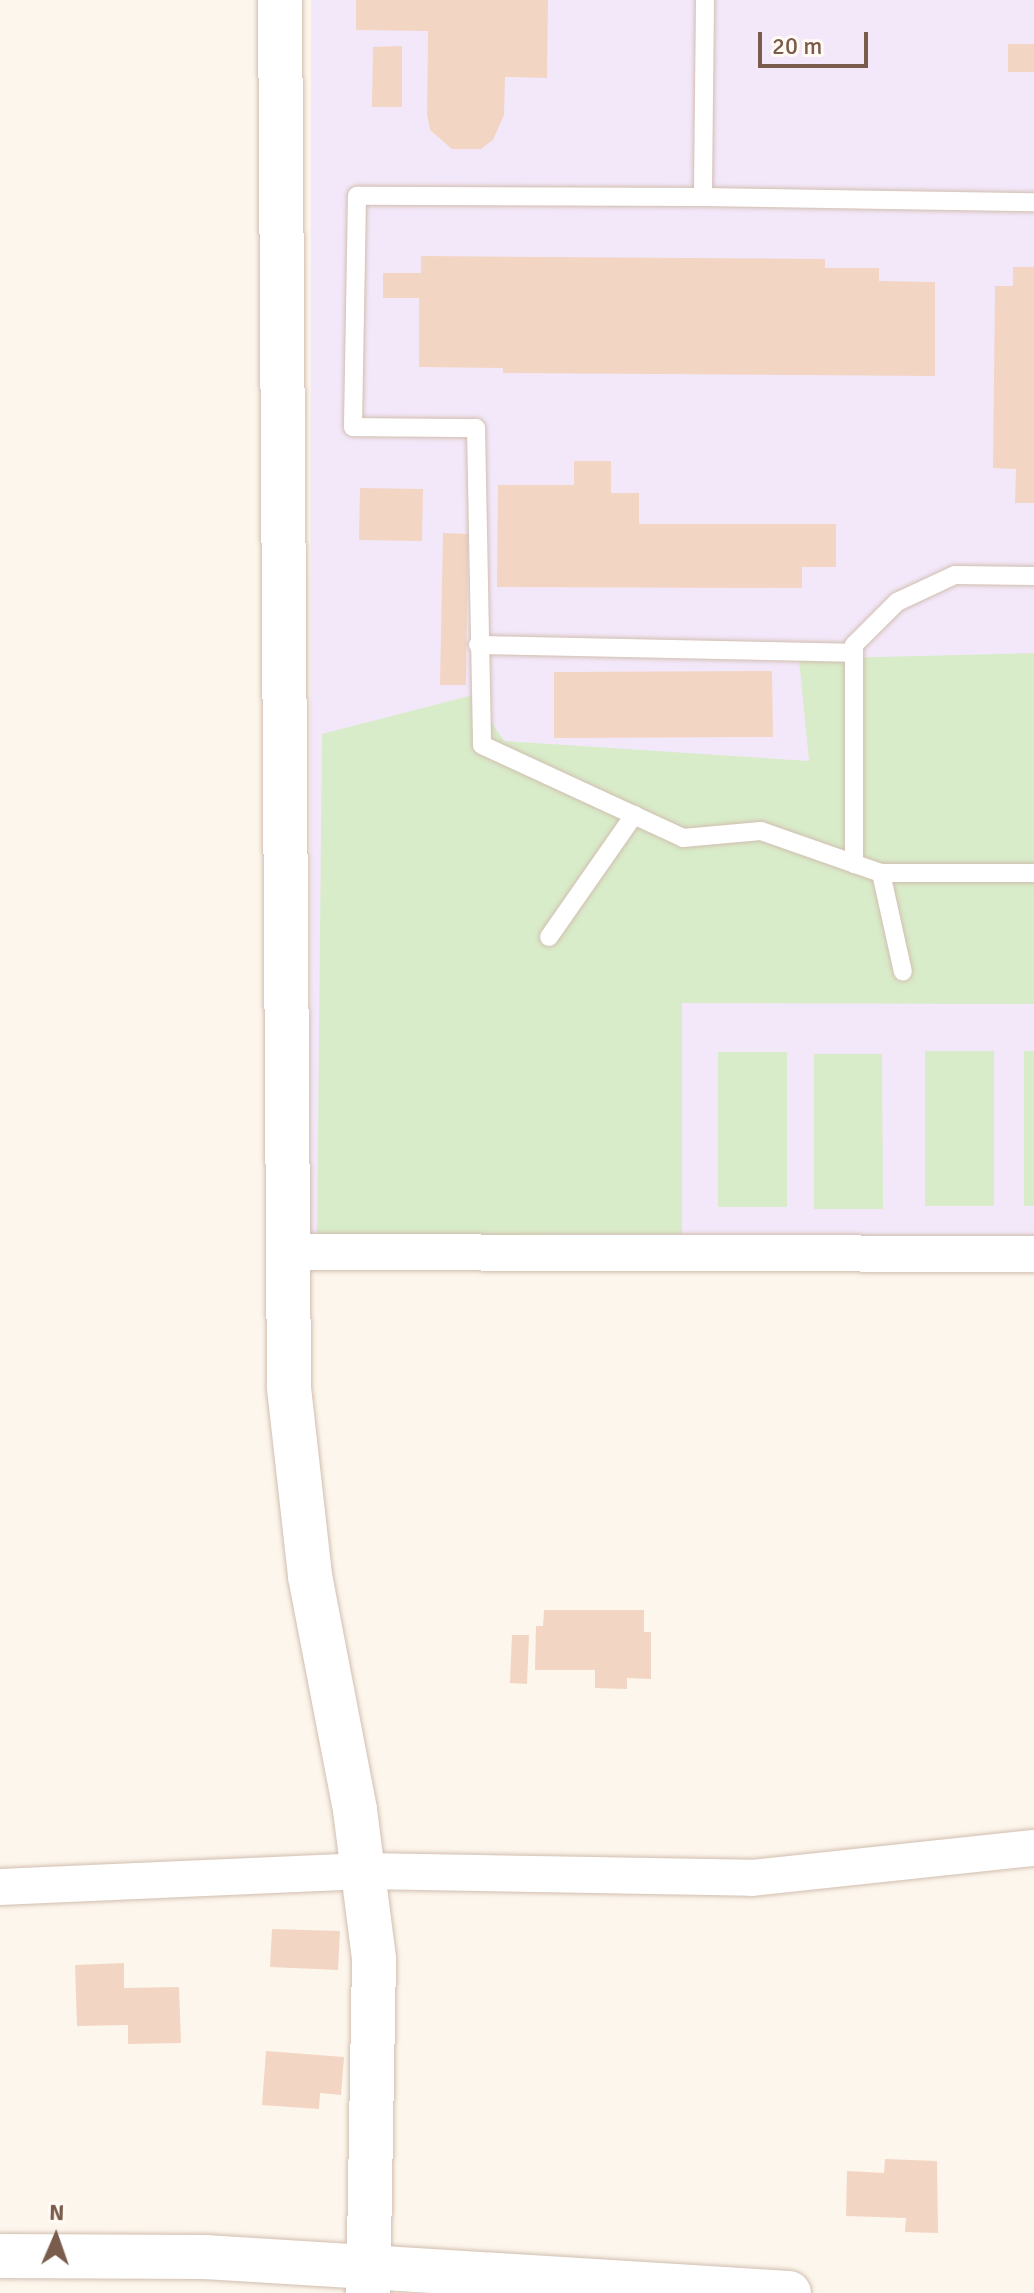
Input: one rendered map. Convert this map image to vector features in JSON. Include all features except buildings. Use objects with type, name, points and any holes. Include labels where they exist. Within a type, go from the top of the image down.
[{"type":"street","points":[[280,0],[285,1252],[297,1484],[324,1667],[365,1871],[374,1959],[368,2279]]},
{"type":"street","points":[[285,1252],[1034,1254]]},
{"type":"street","points":[[0,1887],[365,1871],[752,1878],[1034,1848]]},
{"type":"street","points":[[0,2256],[108,2254],[368,2279],[789,2293]]},
{"type":"lane","points":[[703,197],[705,0]]},
{"type":"lane","points":[[1034,202],[357,196],[353,427],[476,428],[482,745],[683,838],[761,831],[881,873],[1034,873]]},
{"type":"lane","points":[[854,864],[854,645],[897,602],[955,575],[1034,576]]},
{"type":"lane","points":[[478,645],[854,653]]},
{"type":"lane","points":[[549,937],[634,815]]},
{"type":"lane","points":[[881,873],[903,972]]},
{"type":"shaded area","points":[[311,0],[1034,0],[1034,1247],[310,1243]]},
{"type":"green space","points":[[1034,653],[1034,1004],[682,1003],[682,1234],[317,1236],[322,734],[473,695],[504,741],[809,761],[799,659]]},
{"type":"green space","points":[[925,1051],[994,1051],[994,1206],[925,1206]]},
{"type":"green space","points":[[1024,1051],[1034,1051],[1034,1206],[1024,1206]]},
{"type":"green space","points":[[718,1052],[787,1052],[787,1207],[718,1207]]},
{"type":"green space","points":[[814,1054],[882,1054],[883,1209],[814,1209]]}]
